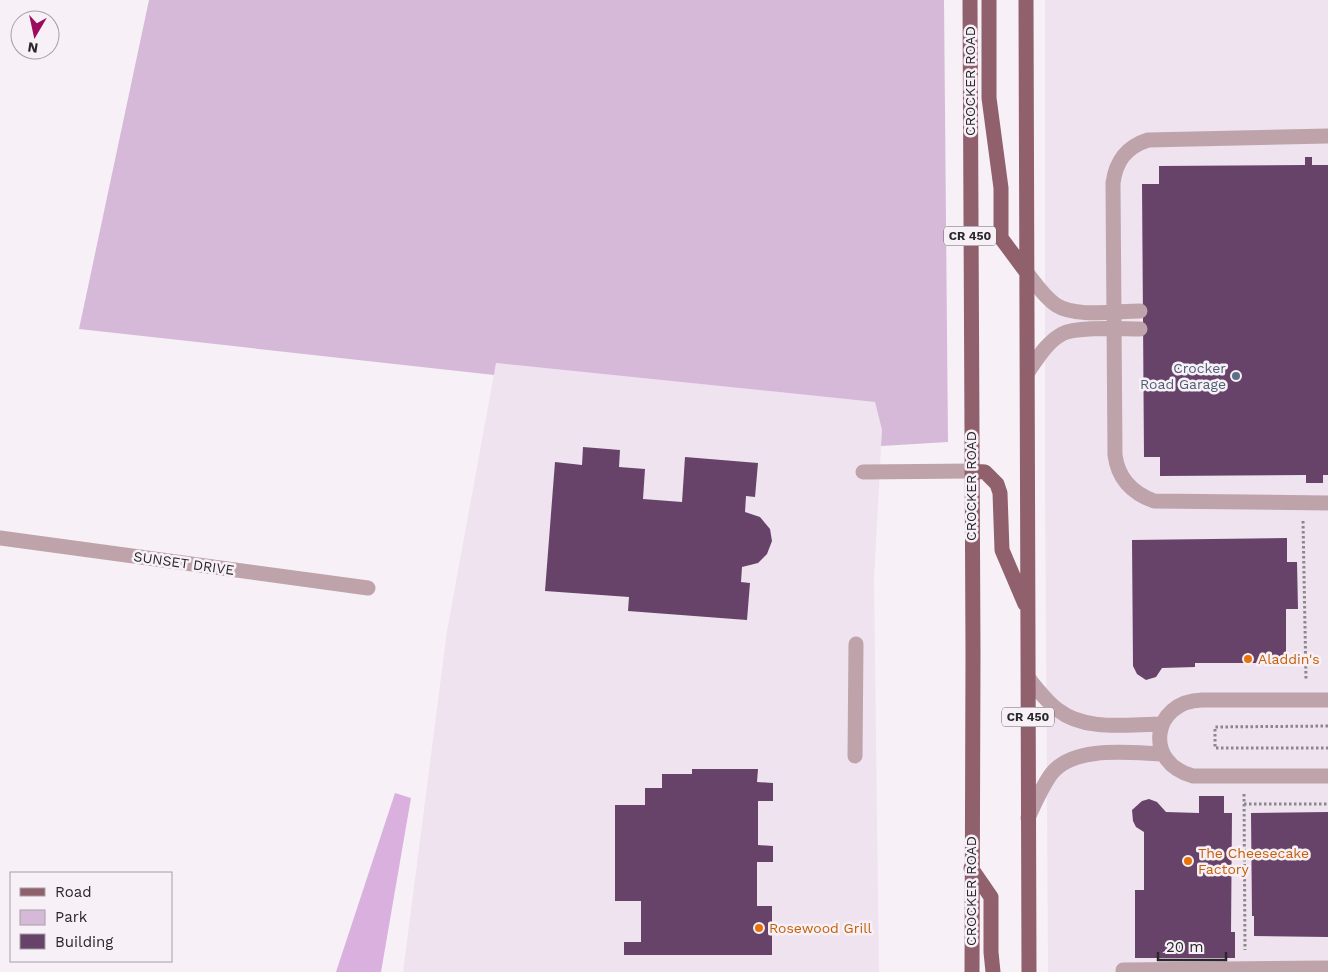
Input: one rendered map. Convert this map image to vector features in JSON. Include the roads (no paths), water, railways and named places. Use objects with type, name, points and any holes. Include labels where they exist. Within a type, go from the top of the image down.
[{"type":"main road","name":"CROCKER ROAD","points":[[970,0],[973,652],[972,972]]},
{"type":"main road","points":[[989,0],[989,98],[1001,188],[1001,238],[1027,273]]},
{"type":"main road","name":"CR 450","points":[[1026,0],[1029,972]]},
{"type":"main road","points":[[972,471],[985,472],[997,484],[1002,504],[1002,550],[1028,611]]},
{"type":"main road","points":[[971,868],[991,897],[993,972]]},
{"type":"street","points":[[1328,136],[1158,139],[1140,143],[1128,150],[1119,161],[1113,183],[1115,455],[1119,473],[1129,487],[1145,498],[1154,501],[1328,503]]},
{"type":"street","points":[[1027,273],[1049,299],[1060,307],[1078,312],[1140,311]]},
{"type":"street","points":[[1028,372],[1051,342],[1060,334],[1078,330],[1140,329]]},
{"type":"street","points":[[863,472],[972,471]]},
{"type":"street","name":"SUNSET DRIVE","points":[[0,538],[368,588]]},
{"type":"street","points":[[855,756],[856,644]]},
{"type":"street","points":[[1029,679],[1058,710],[1079,721],[1099,725],[1162,724]]},
{"type":"street","points":[[1328,700],[1196,700],[1181,704],[1168,714],[1162,724],[1160,741],[1163,754],[1170,765],[1193,776],[1328,776]]},
{"type":"street","points":[[1028,818],[1053,772],[1065,762],[1090,754],[1163,754]]},
{"type":"street","points":[[1124,972],[1124,970],[1328,968]]},
{"type":"place","name":"Crocker Road Garage","points":[[1236,376]]},
{"type":"place","name":"Aladdin's","points":[[1248,659]]},
{"type":"place","name":"The Cheesecake Factory","points":[[1188,861]]},
{"type":"place","name":"Rosewood Grill","points":[[759,928]]}]
